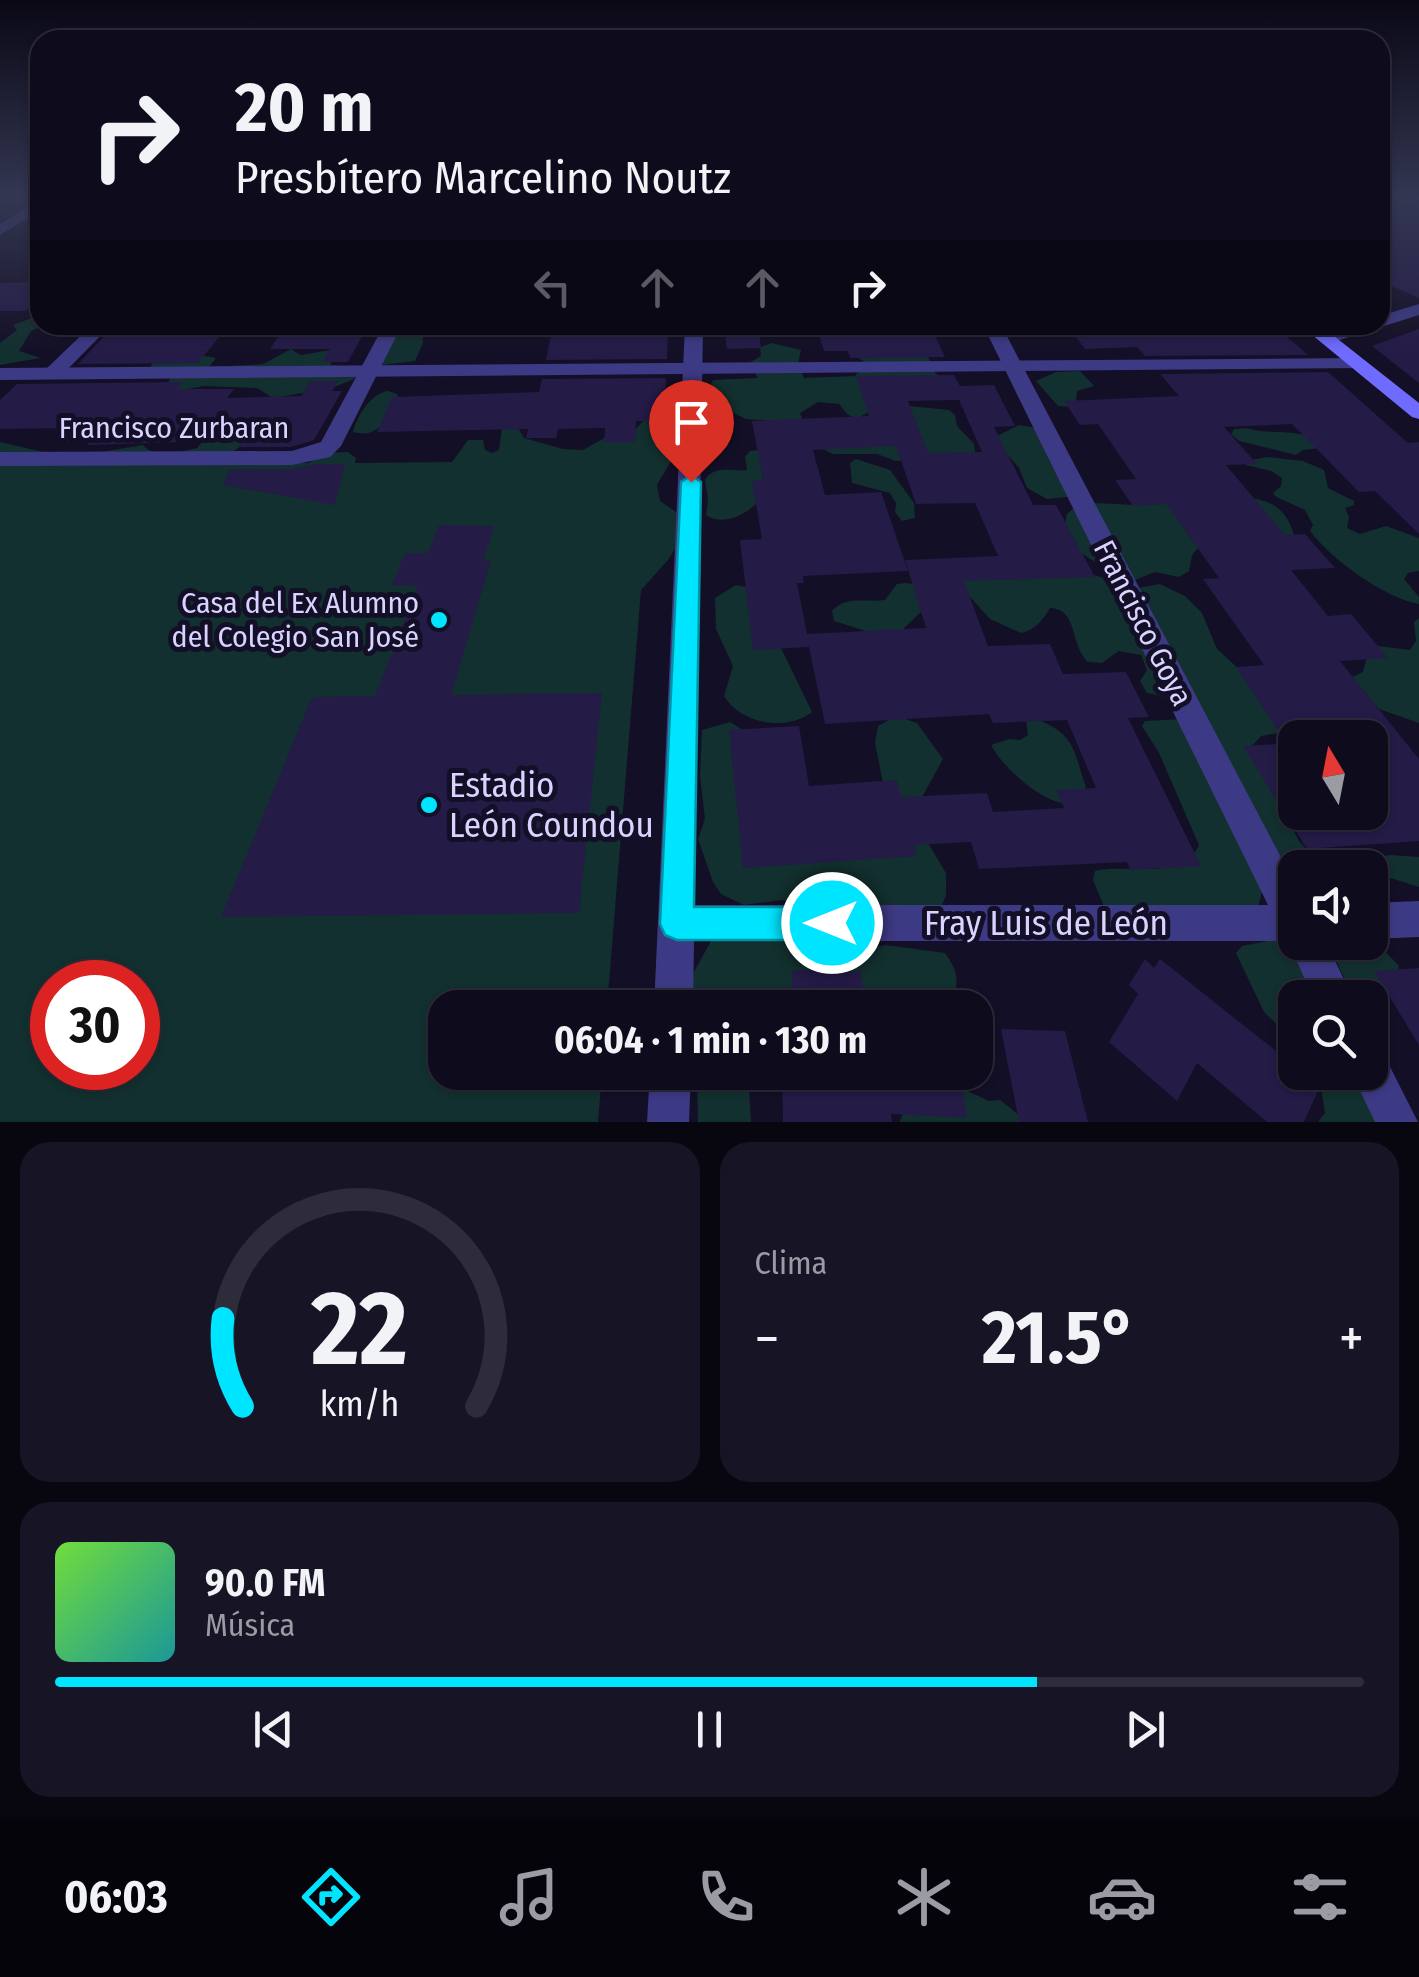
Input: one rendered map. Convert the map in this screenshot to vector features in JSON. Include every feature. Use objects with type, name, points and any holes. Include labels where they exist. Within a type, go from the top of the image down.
[{"type":"main road","points":[[1322,335],[1419,413]]},
{"type":"street","points":[[1390,319],[1419,310]]},
{"type":"street","points":[[52,374],[92,335]]},
{"type":"street","name":"Francisco Zurbaran","points":[[0,458],[307,456],[330,446],[388,335]]},
{"type":"street","points":[[675,990],[694,335]]},
{"type":"street","name":"Francisco Goya","points":[[997,335],[1278,889]]},
{"type":"street","points":[[1327,339],[1340,335]]},
{"type":"street","points":[[0,374],[1357,364]]},
{"type":"street","points":[[1388,920],[1419,919]]},
{"type":"street","name":"Fray Luis de León","points":[[677,924],[1278,922]]},
{"type":"street","points":[[668,1122],[669,1090]]},
{"type":"street","points":[[1381,1090],[1397,1122]]},
{"type":"green space","points":[[30,319],[30,333],[19,351],[41,358],[0,365],[0,343],[17,330],[13,325]]},
{"type":"green space","points":[[422,335],[415,361],[382,365],[390,336]]},
{"type":"green space","points":[[772,343],[801,350],[798,364],[804,378],[855,376],[865,362],[844,349],[927,354],[935,373],[941,377],[857,418],[848,415],[839,404],[818,402],[800,413],[804,423],[746,419],[708,401],[705,396],[713,380],[758,378],[749,363],[761,356],[760,347]]},
{"type":"green space","points":[[291,349],[301,355],[330,350],[331,365],[358,367],[354,379],[332,388],[273,398],[257,388],[204,386],[171,392],[165,386],[171,378],[149,371],[153,361],[169,357],[216,358],[209,367],[263,364]]},
{"type":"green space","points":[[1080,371],[1094,386],[1077,391],[1071,407],[1058,406],[1036,381],[1056,372]]},
{"type":"green space","points":[[674,388],[686,395],[683,441],[657,485],[660,501],[682,516],[685,532],[668,560],[641,590],[608,990],[428,990],[428,1090],[601,1090],[598,1122],[0,1122],[0,442],[52,454],[143,445],[155,453],[168,454],[197,448],[204,440],[238,429],[244,444],[228,455],[225,462],[309,463],[325,453],[348,452],[356,458],[355,463],[452,462],[468,440],[483,440],[485,450],[492,453],[499,450],[502,428],[517,426],[524,438],[563,449],[583,450],[608,436],[632,433],[644,420],[669,422],[665,394]]},
{"type":"green space","points":[[388,391],[400,399],[386,420],[369,433],[353,432],[366,406]]},
{"type":"green space","points":[[909,406],[949,410],[955,415],[957,426],[974,444],[976,458],[896,461],[877,454],[833,454],[819,447]]},
{"type":"green space","points":[[1019,425],[1037,428],[1049,460],[1070,492],[1067,497],[1047,499],[1027,488],[1019,468],[993,438]]},
{"type":"green space","points":[[1234,429],[1297,433],[1322,448],[1303,450],[1296,455],[1239,441],[1231,434]]},
{"type":"green space","points":[[759,450],[763,480],[769,487],[765,495],[751,509],[733,518],[714,519],[706,515],[705,480],[709,475],[718,470],[747,470],[745,457],[750,451]]},
{"type":"green space","points":[[1267,457],[1303,461],[1324,470],[1328,488],[1354,501],[1354,505],[1345,508],[1349,517],[1347,528],[1360,534],[1386,526],[1419,538],[1419,571],[1408,573],[1404,579],[1419,597],[1419,604],[1375,586],[1331,553],[1310,531],[1313,525],[1305,510],[1273,493],[1281,486],[1282,478],[1246,465],[1247,461]]},
{"type":"green space","points":[[856,459],[890,470],[914,503],[915,518],[902,521],[890,493],[852,483],[850,463]]},
{"type":"green space","points":[[1252,498],[1270,503],[1283,513],[1296,543],[1199,547],[1192,555],[1189,571],[1179,577],[1155,572],[1135,580],[1112,573],[1078,551],[1064,527],[1067,514],[1075,507],[1095,503],[1135,505]]},
{"type":"green space","points":[[1077,570],[1138,588],[1160,584],[1185,596],[1202,613],[1217,649],[1251,680],[1282,720],[1278,720],[1278,733],[1261,736],[1250,748],[1278,801],[1278,830],[1293,830],[1307,850],[1278,850],[1278,886],[1265,878],[1258,908],[1108,916],[1093,880],[1095,871],[1180,864],[1199,845],[1159,753],[1142,726],[1145,721],[1183,719],[1167,697],[1147,693],[1140,681],[1147,670],[1141,655],[1119,651],[1102,663],[1088,662],[1078,647],[1070,621],[1059,610],[1050,608],[1042,620],[1021,633],[990,619],[960,586],[965,580]]},
{"type":"green space","points":[[897,584],[915,584],[924,609],[904,628],[904,636],[869,632],[834,621],[832,611],[838,606],[850,601],[885,600]]},
{"type":"green space","points":[[736,585],[752,588],[812,712],[801,718],[777,723],[752,719],[724,696],[733,666],[716,629],[715,598]]},
{"type":"green space","points":[[1419,618],[1419,723],[1379,709],[1352,677],[1363,672],[1370,645],[1410,650],[1416,641],[1414,622]]},
{"type":"green space","points":[[896,716],[917,723],[943,759],[920,801],[928,843],[946,873],[946,895],[941,908],[806,905],[782,900],[744,905],[721,894],[698,839],[705,819],[700,776],[702,730],[730,722],[746,732],[756,793],[883,783],[875,743],[878,726]]},
{"type":"green space","points":[[1036,719],[1059,731],[1072,746],[1086,787],[1072,803],[1038,793],[1005,764],[991,745],[1020,740],[1028,735],[1026,720]]},
{"type":"green space","points":[[1388,855],[1419,857],[1419,887],[1388,877]]},
{"type":"green space","points":[[812,918],[868,949],[885,945],[945,953],[956,974],[956,990],[690,990],[689,981],[723,919]]},
{"type":"green space","points":[[1278,939],[1278,960],[1299,960],[1311,980],[1278,980],[1278,1026],[1264,1012],[1236,953],[1242,946]]},
{"type":"green space","points":[[1388,955],[1399,966],[1396,983],[1388,993],[1388,980],[1346,980],[1337,960],[1388,960]]},
{"type":"green space","points":[[697,1090],[749,1090],[751,1122],[698,1122]]},
{"type":"green space","points":[[910,1090],[965,1090],[989,1101],[1000,1100],[1028,1122],[900,1122]]},
{"type":"green space","points":[[1322,1090],[1366,1090],[1383,1122],[1318,1122],[1325,1113]]},
{"type":"building","points":[[1390,248],[1419,248],[1419,298],[1390,285]]},
{"type":"building","points":[[30,282],[30,307],[25,311],[0,311],[0,283]]},
{"type":"building","points":[[1419,329],[1419,383],[1372,346]]},
{"type":"building","points":[[105,335],[221,335],[198,363],[78,364]]},
{"type":"building","points":[[279,335],[363,335],[348,362],[322,362],[330,349],[270,349]]},
{"type":"building","points":[[551,335],[668,335],[667,359],[546,360]]},
{"type":"building","points":[[725,335],[759,335],[761,348],[727,349]]},
{"type":"building","points":[[819,335],[935,335],[945,357],[850,358],[848,351],[824,351]]},
{"type":"building","points":[[1074,335],[1285,335],[1308,355],[1145,356],[1137,347],[1085,349]]},
{"type":"building","points":[[1328,372],[1408,443],[1419,442],[1419,534],[1375,491],[1359,492],[1292,424],[1224,427],[1257,464],[1226,465],[1285,535],[1305,534],[1335,568],[1291,570],[1328,616],[1351,614],[1388,658],[1340,661],[1388,720],[1278,720],[1278,730],[1236,667],[1264,665],[1203,579],[1219,578],[1166,504],[1133,506],[1115,480],[1136,479],[1098,424],[1080,425],[1064,401],[1179,396],[1160,374]]},
{"type":"building","points":[[954,375],[960,386],[994,385],[1015,426],[994,427],[1033,505],[1056,505],[1095,577],[964,581],[988,646],[1050,644],[1063,674],[1126,672],[1149,717],[1128,718],[1201,866],[1130,870],[1127,862],[979,869],[971,842],[914,845],[916,856],[743,868],[729,730],[799,726],[809,786],[897,780],[901,797],[987,793],[993,812],[1064,808],[1056,790],[1096,788],[1067,720],[993,723],[989,714],[825,724],[809,647],[753,650],[740,540],[762,539],[752,481],[763,480],[752,421],[869,416],[856,376]],"holes":[[[959,400],[982,452],[928,453],[908,401]],[[896,446],[916,504],[975,503],[998,556],[905,560],[926,628],[807,634],[797,583],[804,583],[803,576],[908,571],[881,492],[825,495],[813,450]]]},
{"type":"building","points":[[666,378],[665,421],[636,421],[635,442],[604,442],[605,428],[558,429],[556,438],[526,438],[528,429],[377,432],[392,397],[539,392],[542,379]]},
{"type":"building","points":[[310,381],[338,381],[332,391],[342,391],[314,440],[291,447],[239,447],[242,440],[87,445],[90,441],[57,442],[70,428],[0,429],[0,400],[17,384],[182,382],[177,389],[234,389],[227,398],[301,396]]},
{"type":"building","points":[[345,464],[335,505],[223,485],[230,469],[292,469]]},
{"type":"building","name":"Estadio León Coundou","points":[[439,525],[494,526],[483,561],[491,561],[451,695],[602,693],[579,913],[221,917],[312,697],[375,696],[418,586],[392,585],[405,553],[428,553]]},
{"type":"building","points":[[1388,721],[1419,759],[1419,841],[1307,849],[1295,830],[1388,830]]},
{"type":"building","points":[[1278,744],[1278,802],[1243,746]]},
{"type":"building","points":[[1145,959],[1154,968],[1160,959],[1278,1053],[1278,1090],[1318,1090],[1304,1122],[1267,1122],[1197,1063],[1177,1101],[1109,1042],[1138,994],[1129,985]]},
{"type":"building","points":[[1419,968],[1419,1045],[1388,994],[1388,980],[1379,980],[1374,971]]},
{"type":"building","points":[[792,970],[861,972],[863,990],[793,990]]},
{"type":"building","points":[[1001,1029],[1065,1031],[1088,1122],[1019,1122]]},
{"type":"building","points":[[782,1090],[963,1090],[967,1118],[891,1114],[892,1122],[783,1122]]},
{"type":"place","name":"Casa del Ex Alumno del Colegio San José","points":[[439,620]]},
{"type":"place","name":"Estadio León Coundou","points":[[429,805]]},
{"type":"route","points":[[691,482],[677,924],[832,923]]}]
